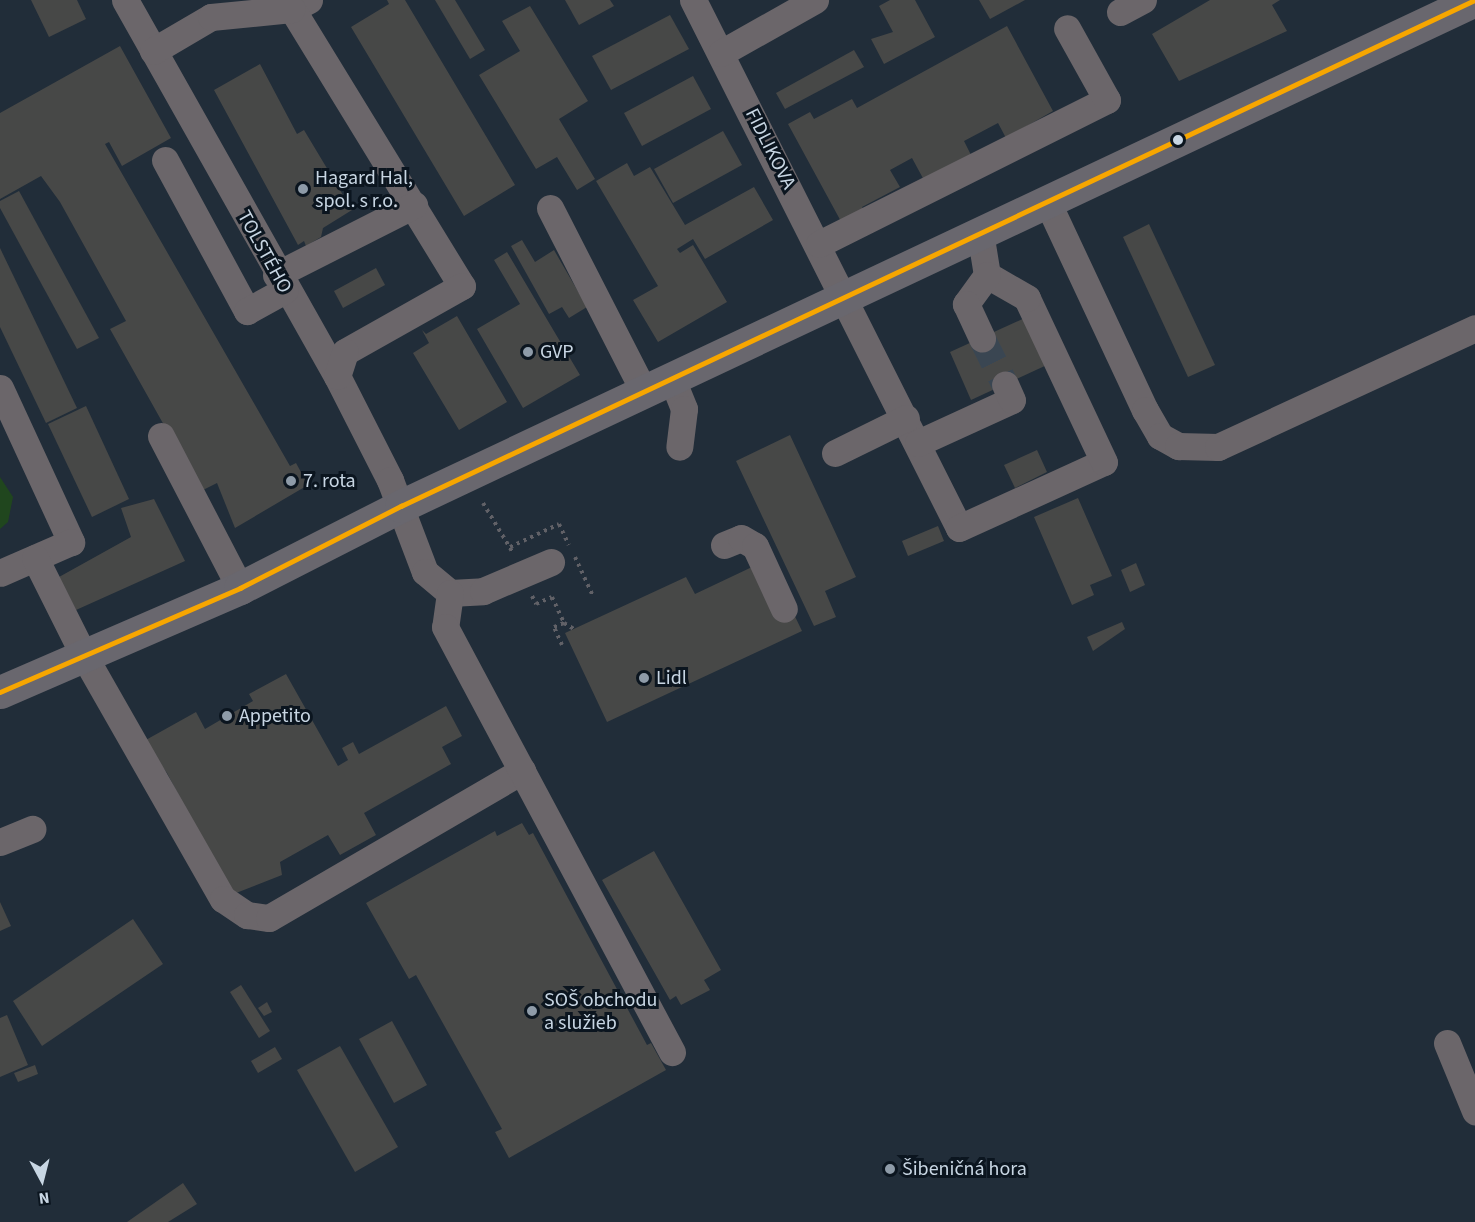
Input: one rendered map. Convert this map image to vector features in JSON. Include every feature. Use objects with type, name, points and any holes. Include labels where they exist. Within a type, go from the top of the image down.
[{"type":"main road","points":[[0,692],[83,654],[240,588],[401,506],[847,299],[980,232],[1463,2]]},
{"type":"street","name":"TOLSTÉHO","points":[[125,0],[280,282],[337,376],[401,506],[425,572],[450,593]]},
{"type":"street","name":"FIDLIKOVA","points":[[693,0],[847,299],[959,528],[1104,462],[1027,298],[987,275]]},
{"type":"street","points":[[721,53],[815,0]]},
{"type":"street","points":[[153,51],[211,17],[300,5],[462,286],[345,352],[337,376]]},
{"type":"street","points":[[819,244],[1107,100],[1067,27]]},
{"type":"street","points":[[165,160],[248,311],[280,282],[414,205]]},
{"type":"street","points":[[1047,201],[1145,410],[1160,436],[1178,446],[1218,447],[1475,328]]},
{"type":"street","points":[[550,208],[658,386],[684,409],[679,447]]},
{"type":"street","points":[[980,232],[987,275],[966,304],[982,338]]},
{"type":"street","points":[[918,443],[1012,400],[1005,384]]},
{"type":"street","points":[[0,388],[7,420],[71,542],[0,573]]},
{"type":"street","points":[[835,453],[906,418]]},
{"type":"street","points":[[161,436],[240,588]]},
{"type":"street","points":[[724,545],[741,538],[755,546],[784,609]]},
{"type":"street","points":[[35,558],[83,654],[223,899],[247,915],[269,918],[522,771]]},
{"type":"street","points":[[551,562],[483,591],[450,593],[445,627],[672,1052]]},
{"type":"street","points":[[0,842],[32,829]]},
{"type":"street","points":[[1447,1043],[1475,1111]]},
{"type":"path","points":[[562,645],[554,627],[564,623]]},
{"type":"green space","points":[[0,477],[13,497],[8,522],[0,529]]},
{"type":"building","points":[[31,0],[77,0],[86,19],[49,37]]},
{"type":"building","points":[[387,0],[405,0],[515,185],[464,216],[351,27],[389,4]]},
{"type":"building","points":[[435,0],[455,0],[485,50],[470,59]]},
{"type":"building","points":[[565,0],[610,0],[614,6],[579,25]]},
{"type":"building","points":[[890,0],[915,0],[935,37],[884,64],[871,39],[893,32],[879,6]]},
{"type":"building","points":[[979,0],[1025,0],[990,19]]},
{"type":"building","points":[[1210,0],[1280,0],[1272,5],[1287,31],[1179,81],[1152,34]]},
{"type":"building","points":[[530,6],[588,101],[559,119],[595,179],[577,190],[557,157],[536,169],[479,75],[520,51],[502,21]]},
{"type":"building","points":[[670,15],[689,49],[611,90],[592,56]]},
{"type":"building","points":[[1007,26],[1053,111],[1006,138],[998,123],[964,141],[972,157],[925,182],[912,158],[890,170],[900,187],[862,207],[867,215],[844,227],[788,124],[810,112],[814,119],[852,99],[857,108]]},
{"type":"building","points":[[120,46],[171,138],[122,166],[109,142],[105,144],[290,466],[296,463],[308,485],[235,528],[217,483],[201,491],[110,329],[126,321],[60,202],[41,176],[0,199],[0,113]]},
{"type":"building","points":[[854,50],[864,67],[785,109],[776,93]]},
{"type":"building","points":[[260,64],[297,134],[304,130],[352,210],[323,228],[321,237],[306,246],[304,241],[298,245],[214,90]]},
{"type":"building","points":[[693,76],[711,109],[642,146],[624,113]]},
{"type":"building","points":[[723,131],[742,165],[673,203],[654,169]]},
{"type":"building","points":[[627,163],[634,176],[650,167],[685,225],[754,187],[773,220],[705,259],[693,239],[677,249],[680,253],[693,245],[727,302],[658,342],[633,300],[658,286],[596,181]]},
{"type":"building","points":[[19,191],[99,338],[77,349],[0,208],[0,201]]},
{"type":"building","points":[[1149,224],[1215,365],[1188,377],[1123,237]]},
{"type":"building","points":[[522,240],[535,262],[554,250],[587,307],[569,318],[562,307],[549,314],[511,246]]},
{"type":"building","points":[[0,248],[77,408],[46,423],[0,327]]},
{"type":"building","name":"GVP","points":[[507,252],[580,375],[523,408],[477,329],[520,304],[494,260]]},
{"type":"building","points":[[376,268],[385,285],[343,308],[334,291]]},
{"type":"building","points":[[457,316],[507,402],[459,430],[413,353],[429,343],[422,330],[426,334]]},
{"type":"building","points":[[1027,317],[1049,364],[971,400],[950,352]]},
{"type":"building","points":[[86,406],[129,499],[92,517],[48,424]]},
{"type":"building","points":[[790,435],[856,577],[825,591],[836,617],[814,626],[736,461]]},
{"type":"building","points":[[1037,450],[1047,472],[1015,488],[1004,465]]},
{"type":"building","points":[[1078,498],[1112,576],[1090,585],[1094,595],[1072,605],[1034,517]]},
{"type":"building","points":[[154,499],[185,561],[76,610],[59,577],[131,537],[121,508]]},
{"type":"building","points":[[938,526],[944,541],[908,556],[902,541]]},
{"type":"building","points":[[1136,563],[1145,585],[1130,592],[1121,570]]},
{"type":"building","name":"Lidl","points":[[752,567],[790,606],[802,631],[607,722],[565,633],[686,577],[695,594]]},
{"type":"building","points":[[1122,622],[1125,629],[1093,651],[1087,637]]},
{"type":"building","points":[[286,674],[338,766],[348,760],[342,748],[353,742],[359,754],[446,706],[462,736],[442,747],[451,764],[364,813],[376,835],[340,855],[328,835],[280,862],[282,875],[231,895],[167,773],[144,741],[196,712],[205,729],[253,701],[249,694]]},
{"type":"building","name":"SOŠ obchodu a služieb","points":[[522,823],[529,835],[533,833],[647,1045],[651,1043],[666,1070],[509,1158],[495,1132],[502,1129],[416,975],[409,979],[366,903],[495,831],[497,836]]},
{"type":"building","points":[[654,851],[721,970],[704,980],[710,990],[681,1005],[676,996],[670,1000],[602,880]]},
{"type":"building","points":[[0,902],[11,926],[0,931]]},
{"type":"building","points":[[133,919],[163,964],[42,1046],[13,1001]]},
{"type":"building","points":[[241,985],[270,1031],[259,1038],[230,992]]},
{"type":"building","points":[[267,1002],[272,1012],[264,1016],[258,1008]]},
{"type":"building","points":[[7,1015],[28,1065],[0,1077],[0,1018]]},
{"type":"building","points":[[392,1021],[427,1085],[394,1103],[359,1039]]},
{"type":"building","points":[[340,1046],[398,1147],[355,1172],[297,1070]]},
{"type":"building","points":[[275,1047],[282,1059],[258,1073],[251,1061]]},
{"type":"building","points":[[35,1065],[38,1074],[18,1082],[14,1073]]},
{"type":"building","points":[[183,1183],[197,1204],[168,1222],[127,1222]]},
{"type":"tunnel","points":[[982,338],[1005,384]]},
{"type":"transit line","points":[[0,692],[240,588],[401,506],[1475,0]]},
{"type":"place","name":"Hagard Hal, spol. s r.o.","points":[[303,189]]},
{"type":"place","name":"GVP","points":[[528,352]]},
{"type":"place","name":"7. rota","points":[[291,481]]},
{"type":"place","name":"Lidl","points":[[644,678]]},
{"type":"place","name":"Appetito","points":[[227,716]]},
{"type":"place","name":"SOŠ obchodu a služieb","points":[[532,1011]]},
{"type":"place","name":"Šibeničná hora","points":[[890,1169]]}]
